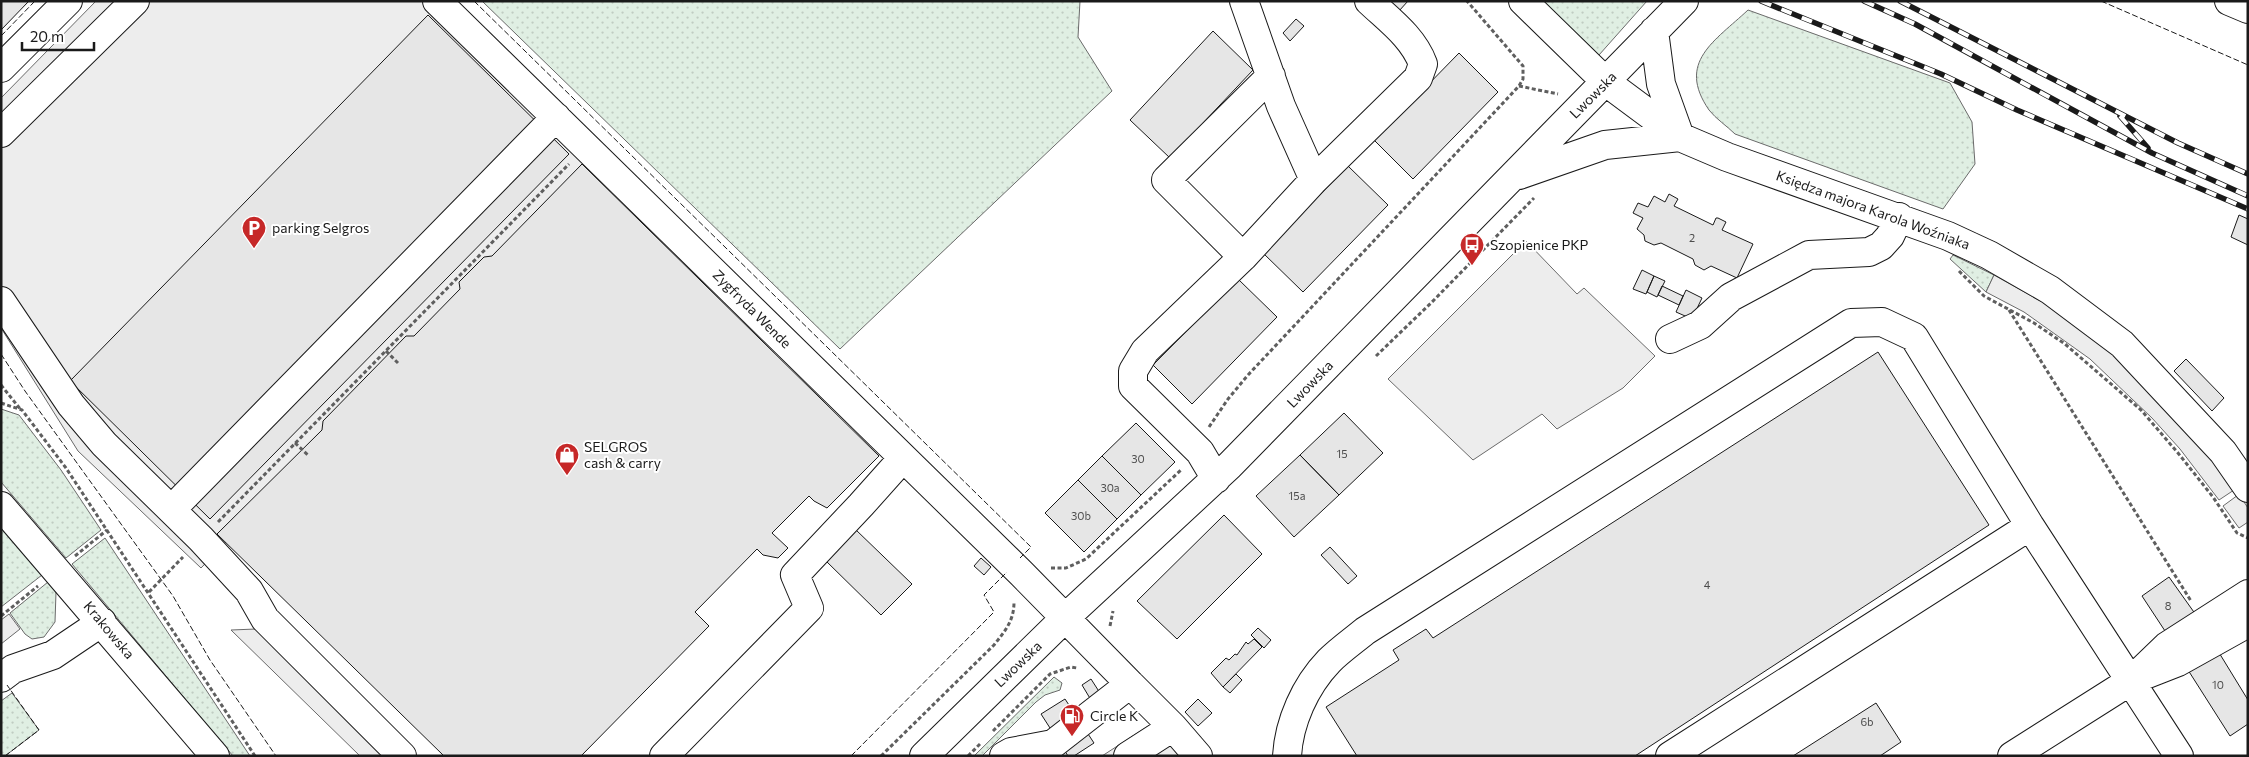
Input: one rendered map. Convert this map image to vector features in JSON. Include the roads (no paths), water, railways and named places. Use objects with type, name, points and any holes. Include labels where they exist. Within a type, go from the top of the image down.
[{"type":"street","points":[[1,68],[68,1]]},
{"type":"street","points":[[1,133],[135,1]]},
{"type":"street","name":"Zygfryda Wende","points":[[437,1],[1065,618],[1172,726],[1198,756]]},
{"type":"street","points":[[1244,1],[1281,106],[1314,180]]},
{"type":"street","points":[[1216,479],[1200,452],[1133,386],[1132,371],[1145,351],[1243,257],[1314,180],[1418,78],[1423,64],[1419,53],[1406,36],[1369,1]]},
{"type":"street","name":"Księdza majora Karola Woźniaka","points":[[1524,1],[1606,82],[1680,137],[1727,157],[1948,236],[1996,259],[2050,290],[2122,344],[2223,452],[2248,488]]},
{"type":"street","name":"Lwowska","points":[[924,756],[1065,618],[1216,479],[1684,1]]},
{"type":"street","points":[[2229,1],[2248,9]]},
{"type":"street","points":[[1654,32],[1661,84],[1680,137]]},
{"type":"street","points":[[1243,257],[1166,180],[1271,76]]},
{"type":"street","points":[[172,509],[556,117]]},
{"type":"street","name":"Księdza majora Karola Woźniaka","points":[[1512,178],[1605,145],[1680,137]]},
{"type":"street","points":[[1670,339],[1700,325],[1731,297],[1809,255],[1869,252],[1881,246],[1890,236],[1899,217]]},
{"type":"street","points":[[1,301],[71,405],[104,444],[172,509],[249,591],[265,619],[402,756]]},
{"type":"street","points":[[1287,756],[1288,743],[1302,699],[1328,662],[1365,631],[1852,323],[1882,322],[1914,337],[2030,526],[2132,680],[2179,756]]},
{"type":"street","points":[[664,756],[809,608],[795,574],[862,505],[903,458]]},
{"type":"street","name":"Krakowska","points":[[1,506],[215,756]]},
{"type":"street","points":[[1670,756],[2030,526]]},
{"type":"street","points":[[2132,680],[2167,646],[2248,594]]},
{"type":"street","points":[[1,678],[13,669],[53,655],[102,622]]},
{"type":"street","points":[[2012,756],[2132,680],[2178,662],[2248,623]]},
{"type":"street","points":[[1009,754],[1052,744],[1130,684]]},
{"type":"street","points":[[1128,756],[1172,726]]},
{"type":"railway","points":[[1761,1],[1941,74],[2017,110],[2248,209]]},
{"type":"railway","points":[[1864,1],[1915,24],[2152,153],[2248,196]]},
{"type":"railway","points":[[1900,1],[2178,143],[2248,174]]},
{"type":"railway","points":[[2120,116],[2148,148]]},
{"type":"place","name":"parking Selgros","points":[[254,249]]},
{"type":"place","name":"Szopienice PKP","points":[[1472,266]]},
{"type":"place","name":"SELGROS cash & carry","points":[[567,476]]},
{"type":"place","name":"Circle K","points":[[1072,737]]}]
